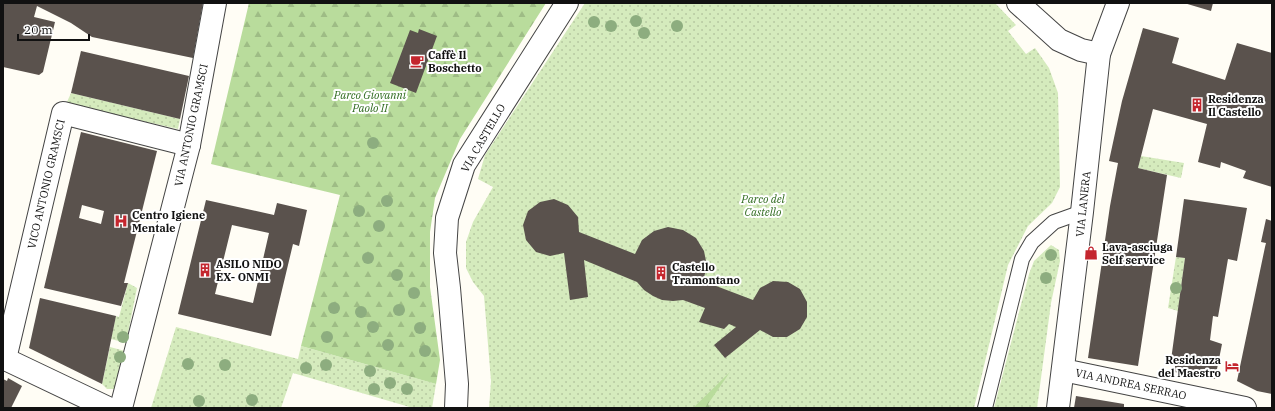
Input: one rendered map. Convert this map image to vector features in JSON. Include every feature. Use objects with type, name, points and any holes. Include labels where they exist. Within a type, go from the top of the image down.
[{"type":"street","name":"VIA ANTONIO GRAMSCI","points":[[121,408],[189,145],[216,3]]},
{"type":"street","name":"VIA CASTELLO","points":[[456,408],[457,384],[445,253],[447,218],[464,165],[567,3]]},
{"type":"street","points":[[1018,3],[1059,40],[1080,50],[1099,54]]},
{"type":"street","name":"VIA LANERA","points":[[1058,408],[1082,212],[1099,54],[1118,3]]},
{"type":"street","name":"VICO ANTONIO GRAMSCI","points":[[4,359],[63,113],[189,145]]},
{"type":"street","points":[[4,359],[108,408]]},
{"type":"street","name":"VIA ANDREA SERRAO","points":[[1063,370],[1245,408]]},
{"type":"lane","points":[[985,408],[1022,259],[1032,242],[1054,222],[1082,212]]},
{"type":"green space","name":"Parco Giovanni Paolo II","points":[[249,3],[546,3],[460,139],[435,198],[430,232],[430,287],[440,360],[436,384],[301,346],[340,195],[211,164]]},
{"type":"green space","name":"Parco del Castello","points":[[585,3],[995,3],[1016,25],[1008,31],[1026,54],[1035,48],[1049,68],[1058,93],[1060,187],[1052,203],[1028,226],[1008,265],[974,408],[489,408],[491,381],[484,296],[473,282],[466,268],[466,242],[473,222],[493,187],[478,179],[485,155]]},
{"type":"green space","points":[[71,93],[180,119],[178,129],[94,110],[67,102]]},
{"type":"green space","points":[[1141,156],[1184,163],[1181,178],[1138,168]]},
{"type":"green space","points":[[1051,245],[1059,250],[1060,261],[1051,303],[1037,408],[994,408],[1029,274],[1034,261]]},
{"type":"green space","points":[[1176,257],[1185,258],[1178,311],[1168,308]]},
{"type":"green space","points":[[128,283],[137,288],[126,343],[111,339],[116,316],[119,317]]},
{"type":"green space","points":[[176,327],[298,359],[301,346],[436,384],[432,408],[413,408],[293,373],[281,408],[151,408]]},
{"type":"green space","points":[[110,347],[125,351],[116,389],[107,389],[102,384]]},
{"type":"green space","points":[[730,372],[708,404],[710,408],[693,408]]},
{"type":"building","points":[[3,3],[203,3],[193,58],[92,37],[71,23],[37,6],[34,17],[55,22],[43,72],[39,75],[3,67]]},
{"type":"building","points":[[1184,3],[1213,3],[1211,11]]},
{"type":"building","points":[[1143,28],[1179,38],[1172,63],[1225,80],[1237,43],[1272,53],[1272,187],[1243,178],[1246,171],[1221,162],[1220,168],[1198,162],[1207,124],[1153,109],[1138,168],[1167,175],[1138,366],[1088,358],[1110,206],[1118,163],[1109,161],[1122,101]]},
{"type":"building","name":"Caffè Il Boschetto","points":[[419,29],[437,36],[416,93],[390,83],[410,30],[418,33]]},
{"type":"building","points":[[81,51],[189,76],[180,119],[71,93]]},
{"type":"building","name":"Centro Igiene Mentale","points":[[81,132],[157,151],[124,283],[128,283],[121,306],[44,288]],"holes":[[[82,205],[104,211],[101,224],[79,218]]]},
{"type":"building","name":"Castello Tramontano","points":[[554,199],[568,205],[578,217],[579,232],[635,254],[642,240],[654,231],[668,227],[683,230],[696,238],[704,251],[707,266],[703,281],[753,300],[760,288],[773,281],[788,282],[800,289],[807,302],[807,317],[800,329],[787,337],[773,337],[760,330],[725,358],[714,345],[736,327],[729,324],[724,329],[699,322],[705,308],[683,300],[662,300],[644,290],[637,282],[584,260],[588,297],[570,300],[564,253],[550,256],[536,252],[526,240],[523,225],[528,211],[540,202]]},
{"type":"building","points":[[1184,199],[1247,208],[1237,261],[1228,259],[1218,317],[1213,316],[1210,340],[1222,344],[1215,379],[1174,372],[1176,361],[1171,360],[1185,258],[1176,257]]},
{"type":"building","name":"ASILO NIDO EX- ONMI","points":[[206,200],[274,215],[277,203],[307,210],[299,246],[293,244],[271,336],[178,314]],"holes":[[[232,225],[269,233],[253,303],[215,294]]]},
{"type":"building","points":[[1266,219],[1272,221],[1272,394],[1257,391],[1237,381],[1266,243],[1261,242]]},
{"type":"building","points":[[40,298],[116,316],[102,384],[29,348]]},
{"type":"building","points":[[8,378],[22,386],[11,408],[3,408],[3,379],[7,381]]},
{"type":"building","points":[[1076,396],[1124,404],[1124,408],[1074,408]]},
{"type":"place","name":"Caffè Il Boschetto","points":[[417,61]]},
{"type":"place","name":"Residenza Il Castello","points":[[1197,105]]},
{"type":"place","name":"Centro Igiene Mentale","points":[[121,221]]},
{"type":"place","name":"Lava-asciuga Self service","points":[[1091,253]]},
{"type":"place","name":"ASILO NIDO EX- ONMI","points":[[205,270]]},
{"type":"place","name":"Castello Tramontano","points":[[661,273]]},
{"type":"place","name":"Residenza del Maestro","points":[[1232,366]]}]
